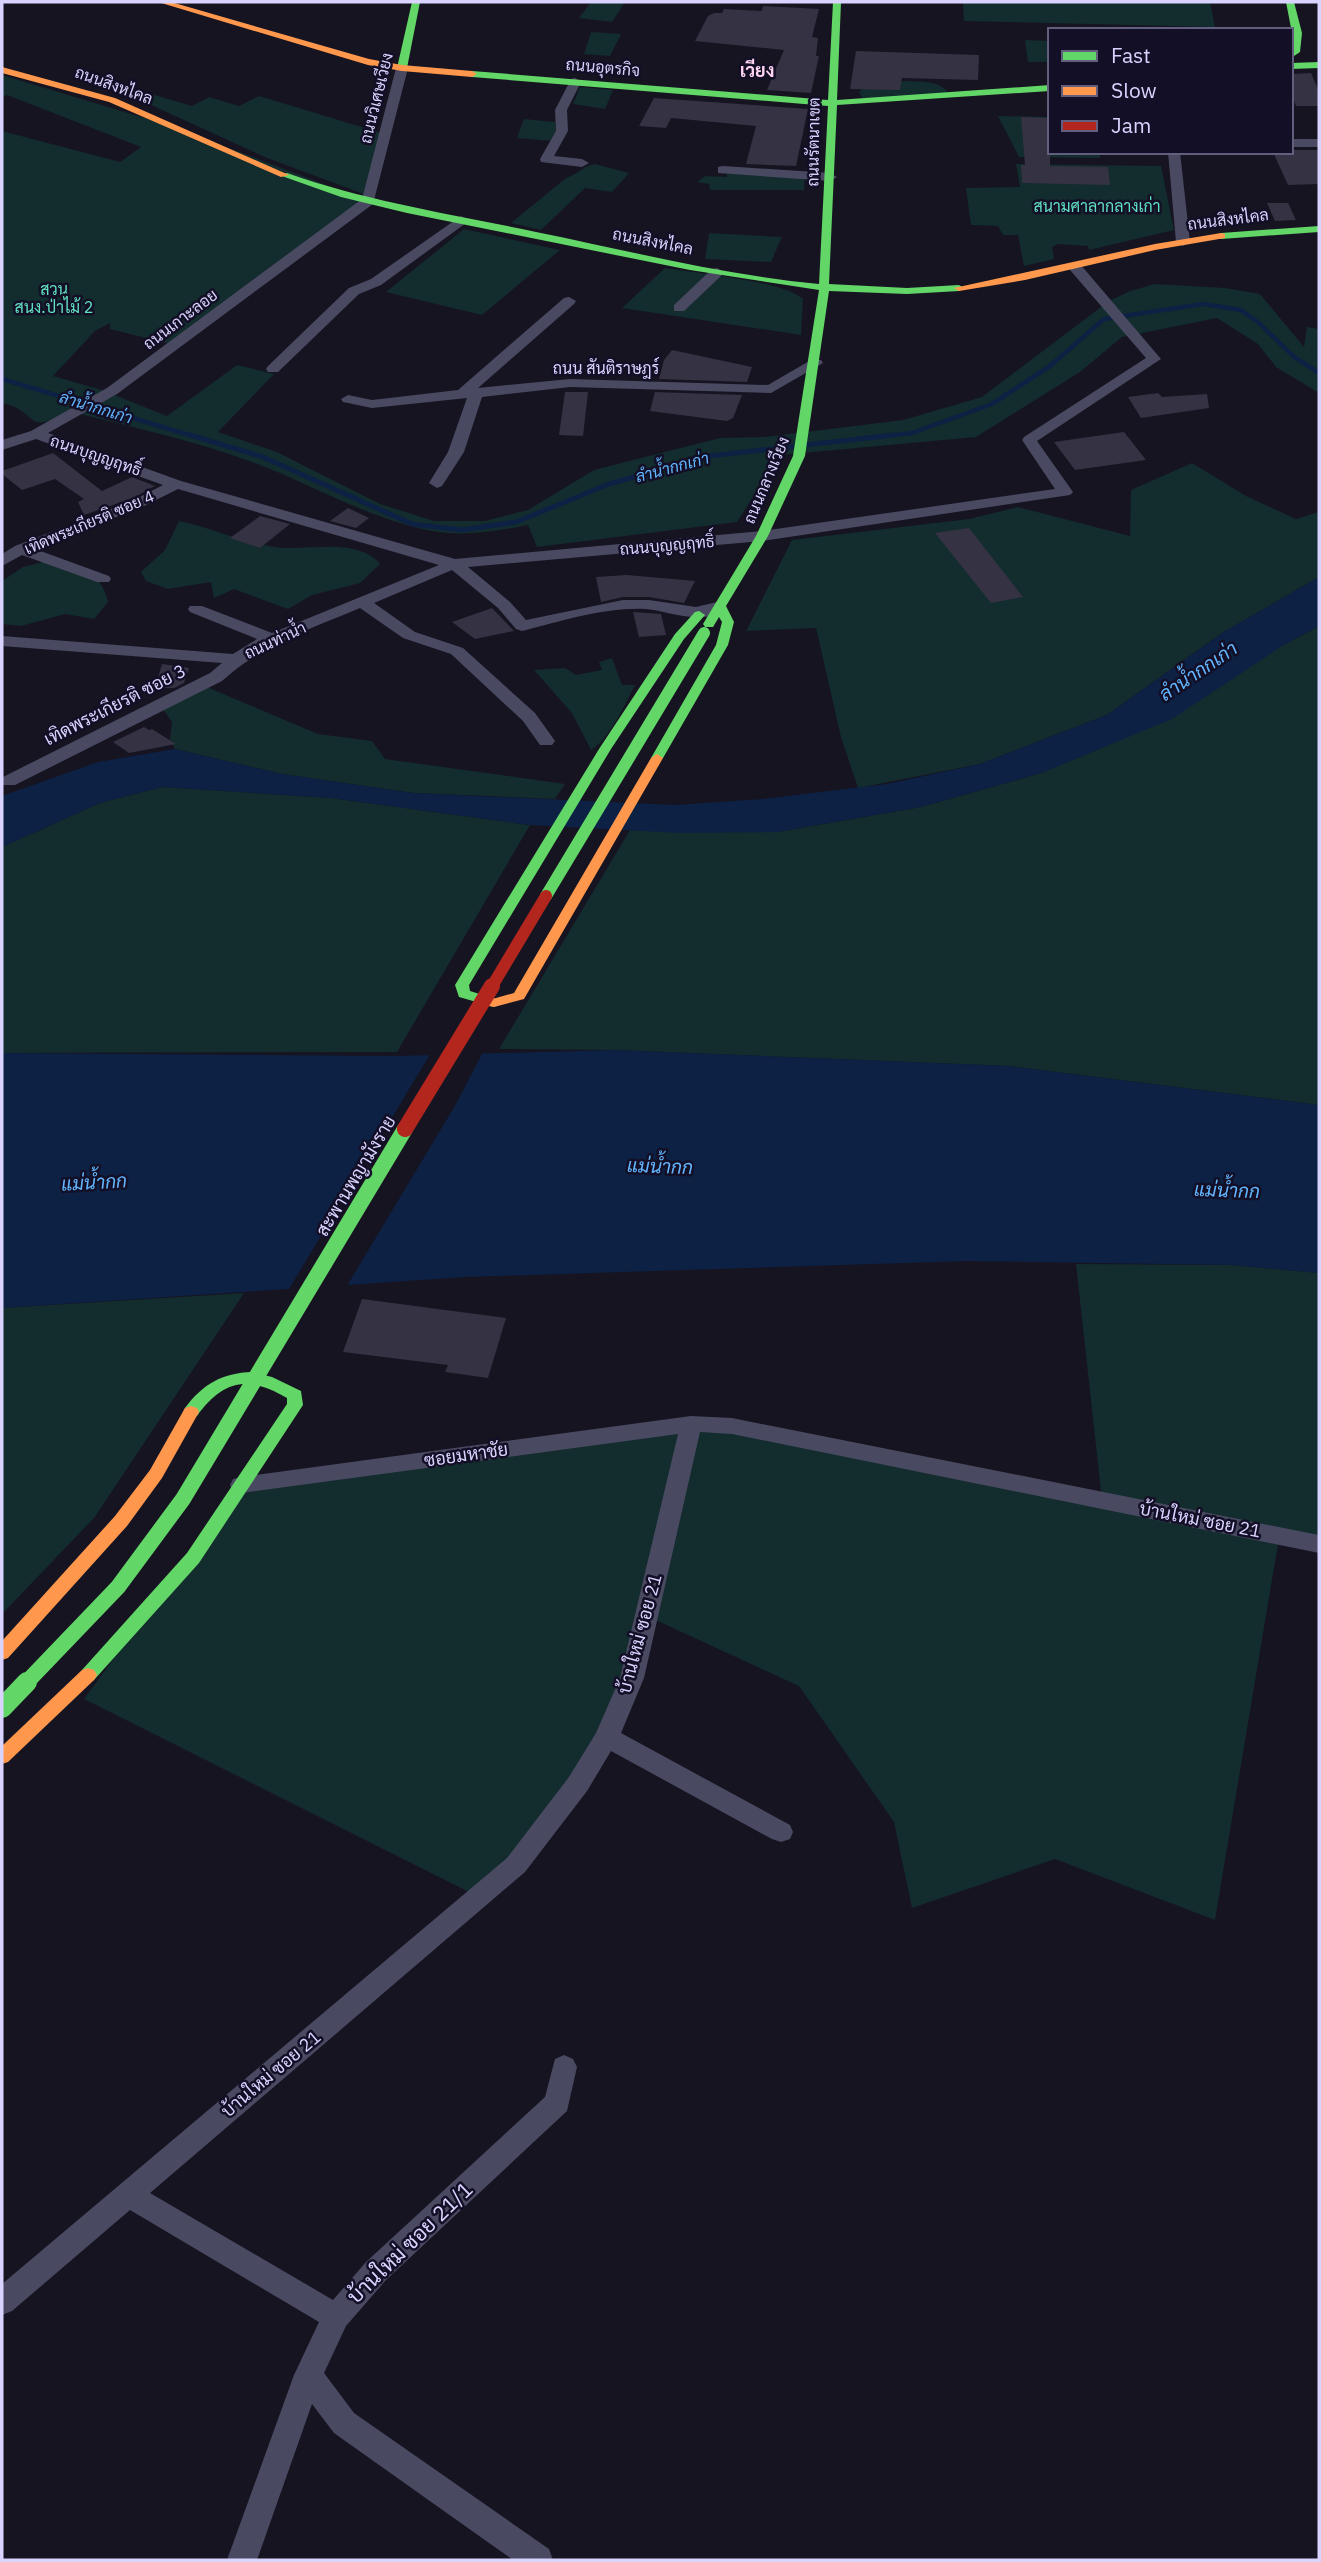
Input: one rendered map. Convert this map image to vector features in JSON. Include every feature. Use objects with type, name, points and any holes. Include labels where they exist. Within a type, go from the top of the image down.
[{"type":"main road","name":"ถนนอุตรกิจ","points":[[162,2],[368,62],[402,68],[831,103],[1048,88]]},
{"type":"main road","name":"ถนนวิเศษเวียง","points":[[402,68],[416,2]]},
{"type":"main road","name":"ถนนรัตนาเขต","points":[[824,284],[837,2]]},
{"type":"main road","points":[[1290,2],[1297,33],[1293,52]]},
{"type":"main road","points":[[1293,57],[1319,64]]},
{"type":"main road","name":"ถนนสิงหไคล","points":[[2,70],[112,100],[255,163],[368,201],[717,272],[888,290],[951,289],[1075,267],[1144,248],[1255,232],[1319,229]]},
{"type":"main road","name":"ถนนกลางเวียง","points":[[704,633],[762,536],[799,456],[816,363],[824,284]]},
{"type":"main road","points":[[699,615],[680,637],[578,794],[462,985],[464,994],[475,1000],[505,1003],[519,996],[722,645],[728,622],[720,606]]},
{"type":"main road","name":"สะพานพญามังราย","points":[[2,1708],[84,1626],[118,1587],[183,1499],[704,633]]},
{"type":"main road","points":[[2,1653],[131,1507],[156,1474],[203,1394],[221,1381],[241,1378],[285,1387],[295,1395],[295,1405],[193,1558],[92,1672],[2,1757]]},
{"type":"street","name":"ถนนวิเศษเวียง","points":[[368,201],[402,68]]},
{"type":"street","points":[[575,82],[560,110],[562,131],[546,159],[582,163]]},
{"type":"street","points":[[1293,143],[1319,143]]},
{"type":"street","points":[[1174,154],[1183,242]]},
{"type":"street","points":[[723,170],[830,177]]},
{"type":"street","name":"ถนนเกาะลอย","points":[[2,445],[36,434],[112,391],[368,201]]},
{"type":"street","points":[[274,369],[354,291],[376,282],[461,220]]},
{"type":"street","name":"ถนนบุญญฤทธิ์","points":[[36,434],[176,484],[454,564],[762,536],[1065,492],[1029,440],[1154,359],[1075,267]]},
{"type":"street","points":[[679,308],[717,272]]},
{"type":"street","points":[[437,483],[456,452],[469,394],[569,301]]},
{"type":"street","name":"ถนน สันติราษฎร์","points":[[348,399],[372,404],[570,383],[771,388],[816,363]]},
{"type":"street","name":"เทิดพระเกียรติ ซอย 4","points":[[2,561],[21,549],[139,503],[176,484]]},
{"type":"street","points":[[21,549],[103,579]]},
{"type":"street","points":[[454,564],[504,605],[522,626],[586,611],[640,604],[699,615],[720,606]]},
{"type":"street","name":"ถนนท่าน้ำ","points":[[2,641],[236,659],[273,639],[454,564]]},
{"type":"street","points":[[362,602],[409,635],[457,651],[529,717],[546,741]]},
{"type":"street","points":[[196,610],[273,639]]},
{"type":"street","name":"เทิดพระเกียรติ ซอย 3","points":[[9,781],[216,677],[236,659]]},
{"type":"street","name":"ซอยมหาชัย","points":[[241,1485],[691,1424]]},
{"type":"street","name":"บ้านใหม่ ซอย 21","points":[[2,2302],[516,1864],[578,1784],[607,1737],[632,1678],[691,1424],[732,1426],[1319,1544]]},
{"type":"street","points":[[607,1737],[781,1832]]},
{"type":"street","name":"บ้านใหม่ ซอย 21/1","points":[[242,2560],[308,2375],[336,2317],[376,2271],[557,2103],[564,2067]]},
{"type":"street","points":[[130,2194],[336,2317]]},
{"type":"street","points":[[308,2375],[344,2423],[538,2560]]},
{"type":"green space","points":[[591,2],[625,2],[612,22],[579,18]]},
{"type":"green space","points":[[963,2],[1210,2],[1215,27],[964,21]]},
{"type":"green space","points":[[591,32],[621,34],[610,56],[584,54]]},
{"type":"green space","points":[[1025,40],[1048,41],[1048,62],[1028,62]]},
{"type":"green space","name":"สวน สนง.ป่าไม้ 2","points":[[2,75],[171,126],[368,201],[174,345],[110,329],[110,323],[95,331],[53,376],[102,390],[167,416],[237,365],[274,374],[218,432],[277,452],[380,504],[434,521],[485,521],[528,510],[594,470],[720,438],[765,437],[903,420],[982,397],[1109,301],[1130,291],[1155,284],[1225,288],[1260,294],[1304,347],[1307,327],[1319,329],[1319,393],[1276,367],[1258,344],[1217,318],[1122,337],[1080,372],[976,437],[780,455],[737,522],[537,547],[528,525],[448,533],[398,523],[276,471],[206,447],[67,411],[54,419],[38,422],[13,406],[2,403],[2,131],[120,162],[141,147],[7,95],[2,98]]},
{"type":"green space","points":[[906,81],[935,84],[948,93],[863,99],[859,92],[862,89]]},
{"type":"green space","points":[[580,87],[613,90],[605,109],[573,104]]},
{"type":"green space","points":[[141,91],[192,106],[209,97],[239,106],[259,96],[385,134],[369,196],[267,158],[136,98]]},
{"type":"green space","points":[[998,116],[1048,117],[1048,154],[1099,154],[1100,158],[1019,157]]},
{"type":"green space","points":[[524,119],[555,122],[553,141],[517,138]]},
{"type":"green space","points":[[595,164],[629,173],[612,192],[585,188],[541,230],[511,223],[566,178]]},
{"type":"green space","name":"สนามศาลากลางเก่า","points":[[1016,164],[1161,166],[1174,230],[1089,250],[1088,246],[1058,244],[1052,247],[1054,259],[1024,266],[1018,235],[1003,235],[998,226],[971,225],[966,188],[1020,187]]},
{"type":"green space","points":[[727,168],[805,172],[804,190],[710,190],[709,184],[697,182],[705,176],[727,177]]},
{"type":"green space","points":[[464,229],[560,250],[482,315],[386,292]]},
{"type":"green space","points":[[709,233],[782,237],[771,262],[705,259]]},
{"type":"green space","points":[[665,268],[759,283],[793,293],[803,299],[801,335],[622,308]]},
{"type":"green space","points":[[1192,463],[1246,496],[1296,519],[1319,512],[1319,577],[1222,633],[1107,715],[980,764],[858,788],[841,737],[816,628],[746,631],[792,540],[969,519],[1018,507],[1130,536],[1131,490]]},
{"type":"green space","points":[[179,521],[273,547],[349,548],[371,556],[380,564],[360,583],[312,595],[288,609],[234,589],[214,598],[211,582],[168,589],[146,581],[141,572],[165,550]]},
{"type":"green space","points":[[51,560],[79,569],[94,578],[105,592],[108,602],[94,619],[65,614],[21,626],[2,624],[2,581],[23,567]]},
{"type":"green space","points":[[1319,626],[1319,1105],[1009,1066],[614,1050],[499,1049],[630,830],[777,832],[921,807],[1044,772]]},
{"type":"green space","points":[[612,658],[622,685],[635,685],[604,739],[591,750],[572,713],[534,670],[565,668],[576,675],[602,670],[599,662]]},
{"type":"green space","points":[[202,685],[318,734],[372,741],[385,759],[565,784],[555,799],[413,793],[282,774],[175,749],[170,739],[172,722],[160,705]]},
{"type":"green space","points":[[162,787],[331,798],[530,825],[397,1052],[2,1053],[2,847],[100,803]]},
{"type":"green space","points":[[1076,1264],[1232,1265],[1319,1273],[1319,1544],[1102,1500]]},
{"type":"green space","points":[[244,1293],[94,1518],[2,1614],[2,1308]]},
{"type":"green space","points":[[691,1424],[1279,1538],[1215,1920],[1055,1859],[912,1908],[894,1822],[799,1686],[647,1616],[578,1784],[479,1897],[84,1699],[241,1485]]},
{"type":"water","points":[[1319,577],[1319,626],[1282,646],[1172,719],[1044,772],[921,807],[777,832],[681,833],[530,825],[331,798],[162,787],[100,803],[2,847],[2,796],[98,762],[175,749],[282,774],[413,793],[675,805],[763,799],[887,784],[980,764],[1107,715],[1222,633]]},
{"type":"water","name":"แม่น้ำกก","points":[[614,1050],[1009,1066],[1319,1105],[1319,1273],[1232,1265],[967,1261],[465,1277],[2,1308],[2,1053],[396,1056]]},
{"type":"pier","points":[[484,1050],[456,1104],[345,1289],[286,1294],[432,1051]]},
{"type":"building","points":[[763,6],[819,9],[812,37],[818,38],[816,56],[819,56],[811,93],[767,90],[784,50],[695,41],[708,16],[722,13],[724,9],[762,11]]},
{"type":"building","points":[[856,51],[979,55],[978,80],[902,78],[900,90],[850,89]]},
{"type":"building","points":[[1311,73],[1319,92],[1319,106],[1296,106],[1293,99],[1293,74]]},
{"type":"building","points":[[654,98],[808,109],[796,166],[746,164],[756,126],[671,118],[666,128],[639,126]]},
{"type":"building","points":[[1021,117],[1048,118],[1050,166],[1108,167],[1110,185],[1022,183],[1021,165],[1025,165]]},
{"type":"building","points":[[1293,150],[1319,150],[1319,184],[1288,185],[1274,154],[1293,154]]},
{"type":"building","points":[[1267,203],[1288,203],[1296,220],[1275,221]]},
{"type":"building","points":[[672,350],[752,367],[747,382],[659,379],[664,360]]},
{"type":"building","points":[[565,392],[588,392],[583,436],[559,435]]},
{"type":"building","points":[[655,392],[742,395],[733,418],[727,421],[650,411]]},
{"type":"building","points":[[1158,393],[1162,397],[1207,394],[1209,408],[1141,418],[1128,397]]},
{"type":"building","points":[[1124,432],[1146,460],[1075,470],[1054,442]]},
{"type":"building","points":[[53,453],[102,491],[132,477],[155,486],[133,498],[84,515],[78,502],[84,499],[55,479],[22,490],[2,474],[2,471]]},
{"type":"building","points":[[348,508],[369,518],[356,528],[330,521]]},
{"type":"building","points":[[260,516],[290,524],[260,548],[230,538]]},
{"type":"building","points":[[969,528],[1023,597],[991,603],[935,533]]},
{"type":"building","points":[[627,575],[695,581],[684,603],[649,597],[623,597],[601,602],[596,577]]},
{"type":"building","points":[[492,608],[514,631],[475,639],[452,622]]},
{"type":"building","points":[[633,612],[661,614],[666,635],[639,637]]},
{"type":"building","points":[[162,664],[189,668],[184,683],[174,688],[155,688]]},
{"type":"building","points":[[144,727],[176,744],[129,753],[113,742]]},
{"type":"building","points":[[362,1299],[506,1318],[488,1378],[445,1372],[448,1365],[343,1352]]},
{"type":"waterway","name":"ลำน้ำกกเก่า","points":[[878,437],[912,433],[992,404],[1050,366],[1104,319],[1203,304],[1241,310],[1259,323],[1293,356],[1319,373]]},
{"type":"waterway","name":"ลำน้ำกกเก่า","points":[[2,379],[196,437]]},
{"type":"waterway","name":"ลำน้ำกกเก่า","points":[[190,435],[263,457],[412,524],[462,530],[516,522],[609,484],[709,456],[893,435]]},
{"type":"traffic: fast","points":[[402,68],[416,2]]},
{"type":"traffic: fast","points":[[709,624],[762,536],[799,456],[805,427],[823,307],[837,2]]},
{"type":"traffic: fast","points":[[1290,2],[1297,33],[1293,54]]},
{"type":"traffic: fast","points":[[1293,66],[1319,65]]},
{"type":"traffic: fast","points":[[472,74],[831,103],[1048,88]]},
{"type":"traffic: fast","points":[[284,175],[345,195],[407,210],[745,277],[854,290],[959,288]]},
{"type":"traffic: fast","points":[[1221,236],[1319,229]]},
{"type":"traffic: fast","points":[[657,758],[722,645],[728,622],[720,606]]},
{"type":"traffic: fast","points":[[494,1003],[464,994],[462,985],[605,749],[679,637],[699,615]]},
{"type":"traffic: fast","points":[[546,896],[704,633]]},
{"type":"traffic: fast","points":[[2,1708],[118,1587],[183,1499],[405,1129]]},
{"type":"traffic: fast","points":[[88,1675],[193,1558],[295,1405],[295,1395],[266,1381],[238,1378],[212,1388],[191,1412]]},
{"type":"traffic: slow","points":[[162,2],[368,62],[472,74]]},
{"type":"traffic: slow","points":[[2,70],[112,100],[284,175]]},
{"type":"traffic: slow","points":[[959,288],[1221,236]]},
{"type":"traffic: slow","points":[[494,1003],[519,996],[657,758]]},
{"type":"traffic: slow","points":[[2,1653],[121,1521],[156,1474],[191,1412]]},
{"type":"traffic: slow","points":[[2,1757],[88,1675]]},
{"type":"traffic: jam","points":[[405,1129],[546,896]]},
{"type":"district","name":"เวียง","points":[[757,71]]}]
